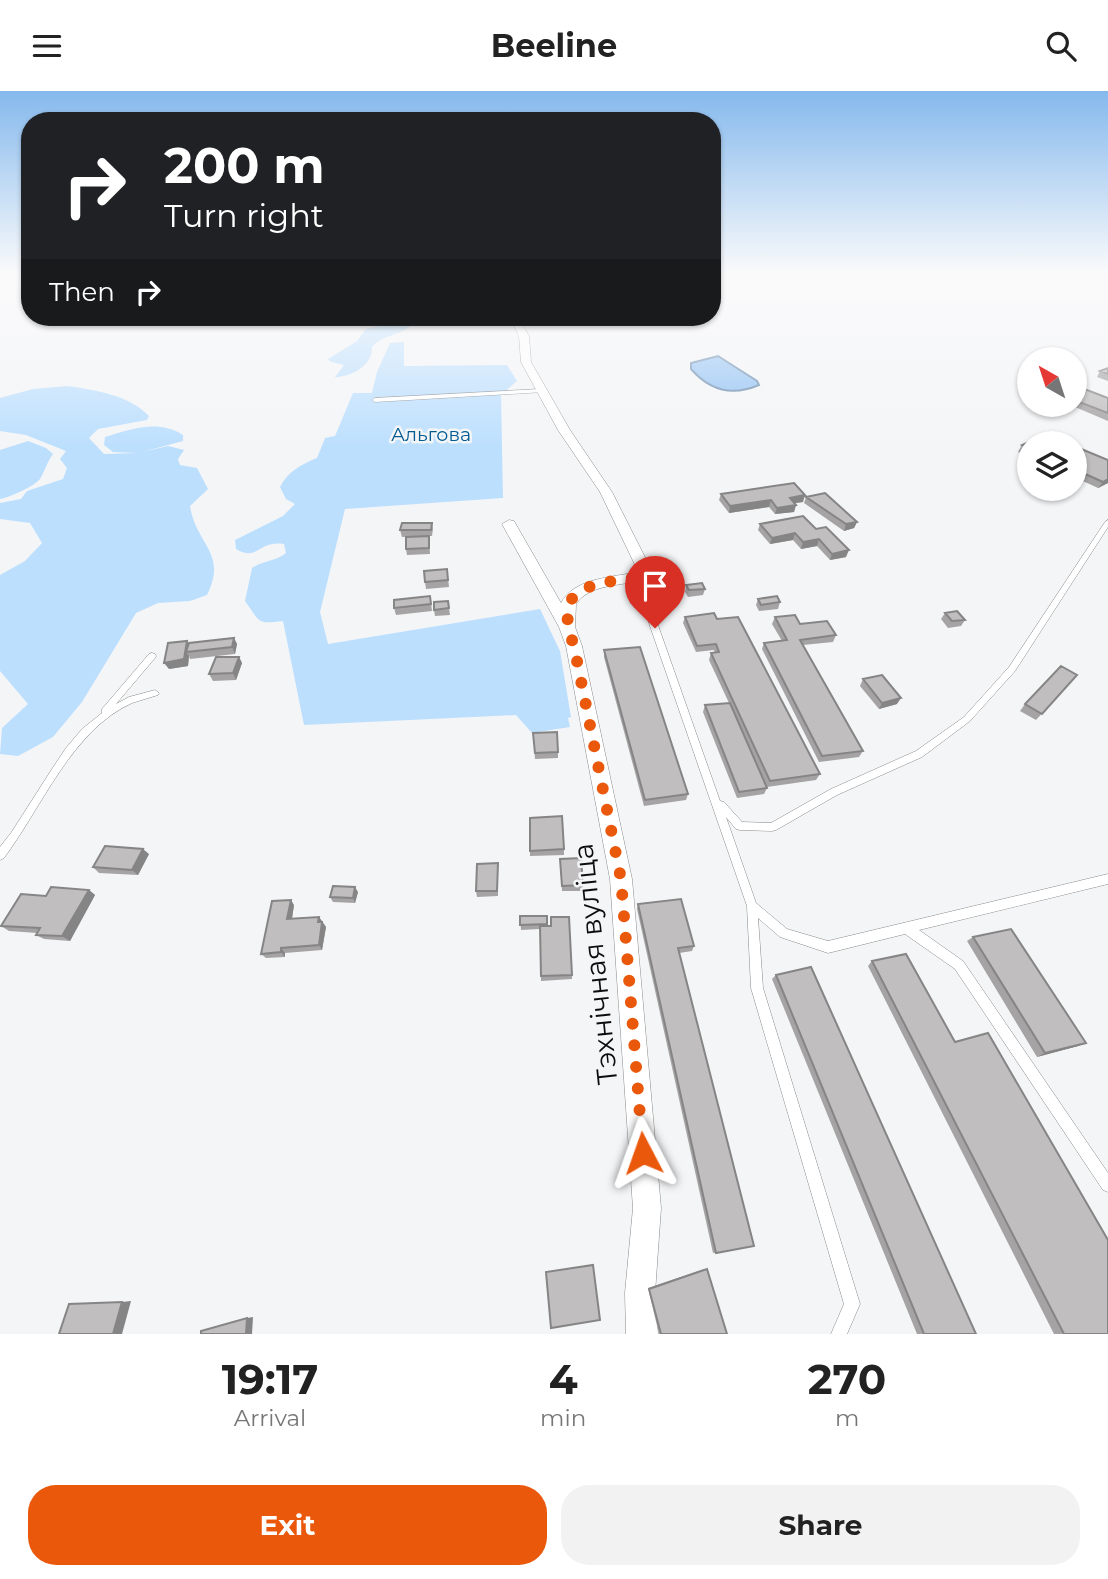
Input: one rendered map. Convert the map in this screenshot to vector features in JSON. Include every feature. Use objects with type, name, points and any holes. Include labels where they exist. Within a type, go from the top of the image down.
[{"type":"street","points":[[522,332],[526,362],[564,431],[606,492],[643,567],[637,577],[596,585],[575,593],[568,603],[567,627]]},
{"type":"street","name":"Тэхнічная вуліца","points":[[509,524],[567,627],[574,646],[621,879],[647,1208],[640,1293],[642,1334]]},
{"type":"lane","points":[[375,400],[542,391]]},
{"type":"lane","points":[[718,801],[740,826],[772,827],[834,792],[919,754],[958,726],[1013,669],[1108,522]]},
{"type":"lane","points":[[637,577],[718,801],[752,906],[757,988],[852,1304],[839,1334]]},
{"type":"lane","points":[[0,855],[68,754],[152,656]]},
{"type":"lane","points":[[100,718],[125,702],[155,693]]},
{"type":"lane","points":[[752,906],[784,933],[828,947],[1108,879]]},
{"type":"lane","points":[[906,928],[959,965],[1108,1185]]},
{"type":"green space","points":[[364,332],[400,332],[377,342],[372,347],[369,359],[360,369],[335,377],[344,365],[328,359],[357,341]]},
{"type":"green space","name":"Альгова","points":[[404,342],[404,366],[507,365],[517,381],[501,395],[503,498],[345,509],[320,612],[328,644],[540,609],[560,651],[571,717],[568,718],[570,727],[532,733],[516,715],[304,725],[283,621],[263,622],[245,601],[252,568],[286,553],[284,544],[269,545],[249,553],[243,552],[236,549],[235,540],[283,516],[295,504],[286,499],[280,487],[283,482],[296,469],[317,458],[325,438],[335,436],[353,393],[372,393],[377,372],[390,343]]},
{"type":"green space","points":[[67,386],[122,398],[149,416],[147,420],[98,429],[89,438],[104,454],[137,453],[113,452],[104,445],[105,437],[135,429],[164,427],[183,435],[183,441],[142,452],[168,446],[184,450],[178,459],[180,465],[197,468],[208,489],[190,506],[193,519],[209,549],[214,569],[213,581],[207,595],[190,601],[158,603],[136,613],[82,702],[53,737],[18,756],[0,754],[2,728],[28,704],[0,671],[0,575],[25,561],[42,543],[30,523],[0,519],[0,503],[21,499],[27,491],[63,479],[67,468],[60,459],[66,451],[26,435],[0,431],[0,398],[33,389]]},
{"type":"green space","points":[[28,441],[53,454],[37,482],[0,499],[0,450]]},
{"type":"shaded area","points":[[718,356],[757,381],[759,385],[740,390],[723,390],[706,383],[691,369],[691,363]]},
{"type":"building","points":[[1087,390],[1108,398],[1108,413],[1087,405]]},
{"type":"building","points":[[1087,451],[1108,460],[1108,479],[1103,482],[1087,475]]},
{"type":"building","points":[[794,483],[805,495],[790,498],[796,505],[777,508],[771,500],[730,506],[721,494]]},
{"type":"building","points":[[825,493],[857,522],[846,524],[806,497]]},
{"type":"building","points":[[803,516],[816,529],[826,527],[849,550],[832,554],[819,539],[803,542],[795,533],[772,538],[760,524]]},
{"type":"building","points":[[402,523],[432,523],[431,530],[400,530]]},
{"type":"building","points":[[429,536],[429,548],[406,549],[406,537]]},
{"type":"building","points":[[447,569],[448,580],[425,582],[424,571]]},
{"type":"building","points":[[702,583],[705,589],[689,590],[686,585]]},
{"type":"building","points":[[430,596],[431,604],[394,608],[394,600]]},
{"type":"building","points":[[777,596],[780,602],[761,605],[758,599]]},
{"type":"building","points":[[448,601],[449,608],[434,610],[434,602]]},
{"type":"building","points":[[957,611],[965,620],[952,621],[945,613]]},
{"type":"building","points":[[714,613],[717,619],[738,617],[820,774],[770,781],[711,653],[719,652],[716,644],[697,646],[685,617]]},
{"type":"building","points":[[795,615],[800,624],[827,621],[836,635],[800,640],[863,751],[822,756],[764,643],[787,640],[775,617]]},
{"type":"building","points":[[234,638],[232,647],[186,652],[189,643]]},
{"type":"building","points":[[187,641],[184,659],[164,663],[168,643]]},
{"type":"building","points":[[640,647],[688,794],[645,800],[604,650]]},
{"type":"building","points":[[216,657],[239,657],[233,673],[209,674]]},
{"type":"building","points":[[1061,666],[1077,675],[1042,714],[1025,704]]},
{"type":"building","points":[[882,675],[901,698],[882,703],[863,679]]},
{"type":"building","points":[[730,703],[767,788],[739,792],[705,705]]},
{"type":"building","points":[[557,732],[558,752],[535,753],[533,733]]},
{"type":"building","points":[[562,816],[564,849],[530,851],[530,818]]},
{"type":"building","points":[[105,846],[143,849],[132,870],[93,867]]},
{"type":"building","points":[[581,858],[583,885],[562,886],[560,859]]},
{"type":"building","points":[[498,863],[497,891],[476,891],[477,864]]},
{"type":"building","points":[[333,886],[355,887],[353,898],[330,897]]},
{"type":"building","points":[[51,887],[89,890],[62,936],[36,935],[40,928],[1,926],[21,894],[46,896]]},
{"type":"building","points":[[681,899],[694,946],[678,948],[754,1246],[716,1253],[638,904]]},
{"type":"building","points":[[291,900],[287,919],[319,917],[318,922],[322,922],[319,945],[281,948],[281,952],[261,954],[272,901]]},
{"type":"building","points":[[520,916],[547,916],[547,924],[520,925]]},
{"type":"building","points":[[551,917],[569,917],[572,975],[541,976],[540,926],[551,926]]},
{"type":"building","points":[[1011,929],[1086,1043],[1045,1053],[973,937]]},
{"type":"building","points":[[906,954],[955,1042],[988,1033],[1108,1240],[1108,1334],[1064,1334],[872,961]]},
{"type":"building","points":[[811,967],[976,1334],[924,1334],[776,975]]},
{"type":"building","points":[[593,1265],[600,1320],[551,1328],[546,1272]]},
{"type":"building","points":[[707,1269],[727,1334],[661,1334],[649,1289]]},
{"type":"building","points":[[122,1302],[113,1334],[59,1334],[69,1304]]},
{"type":"building","points":[[247,1318],[246,1334],[201,1334],[201,1331]]},
{"type":"route","points":[[643,1153],[621,879],[574,646],[567,627],[568,603],[575,593],[596,585],[637,577],[655,628]]}]
